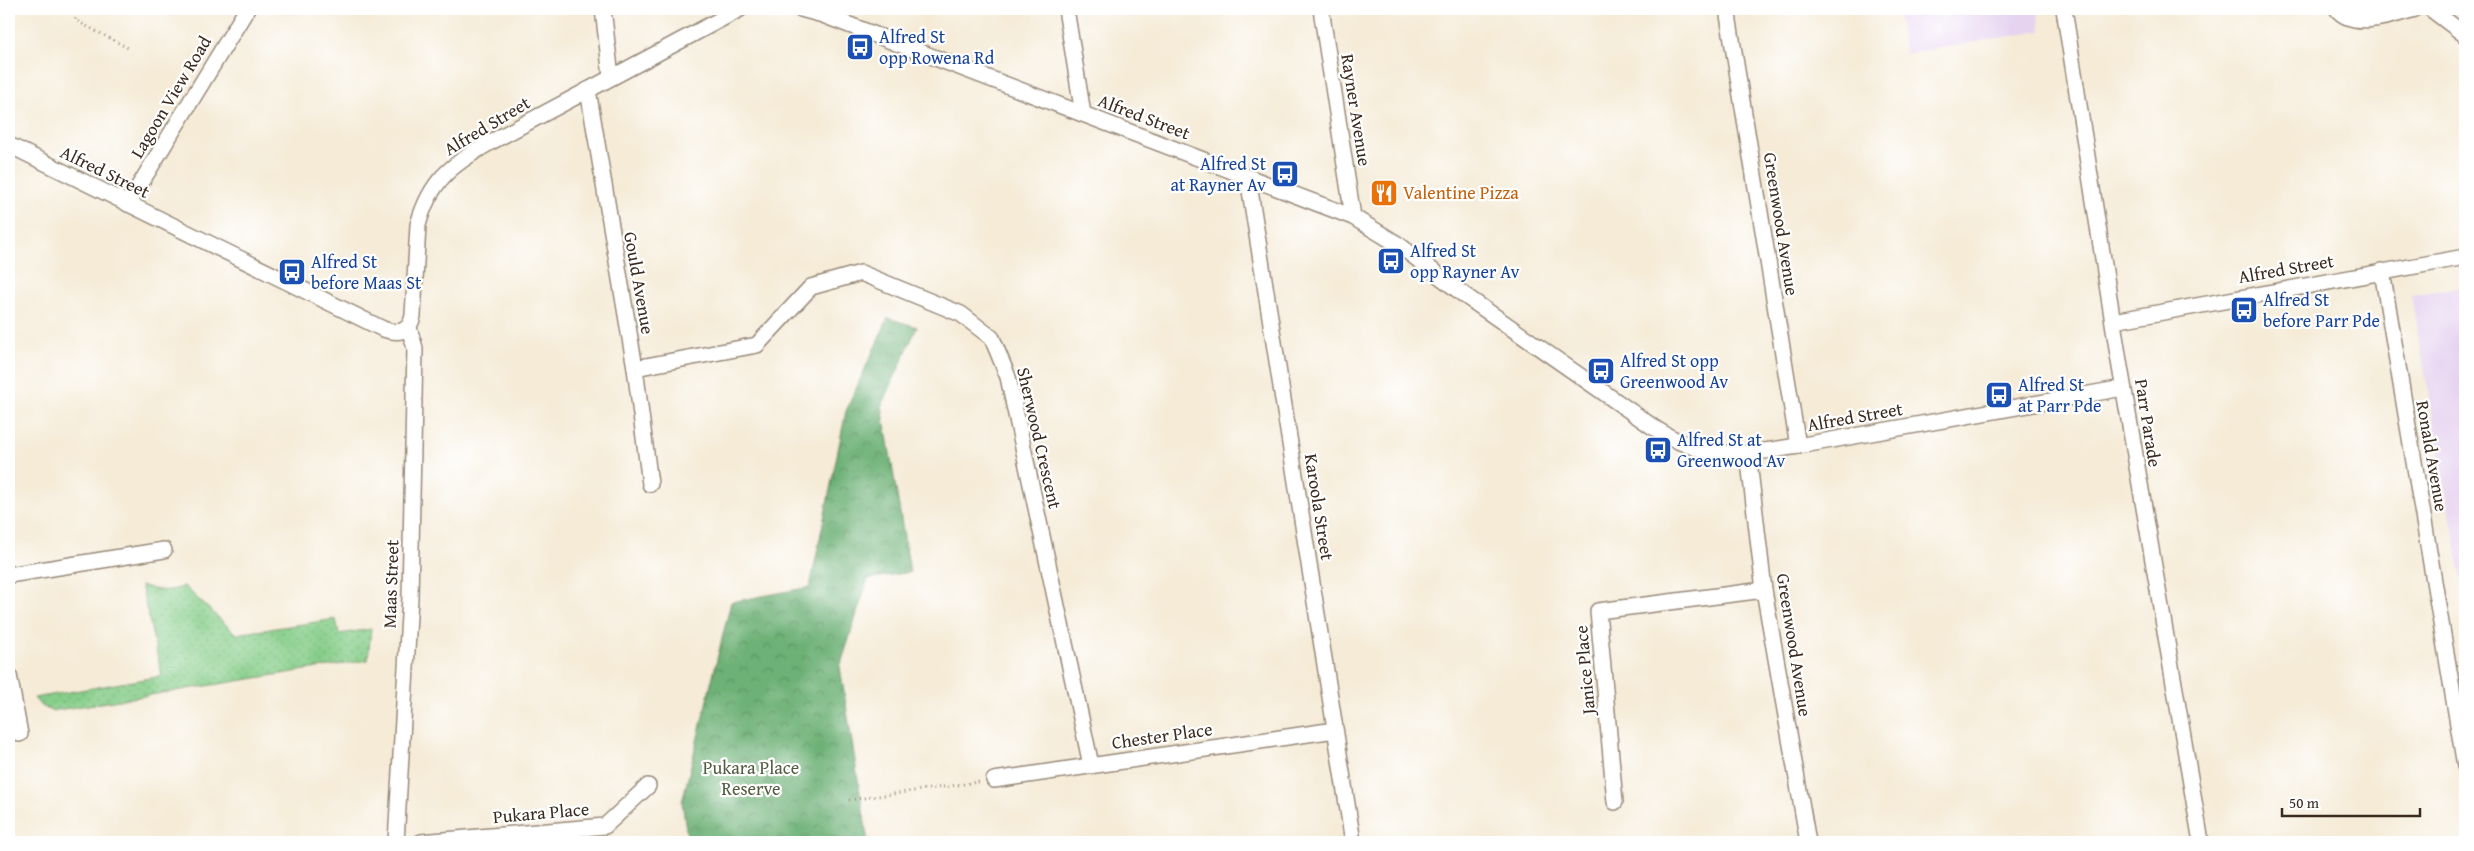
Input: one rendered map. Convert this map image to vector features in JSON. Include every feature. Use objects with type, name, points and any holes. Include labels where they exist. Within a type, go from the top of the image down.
[{"type":"street","name":"Lagoon View Road","points":[[128,204],[247,9]]},
{"type":"street","points":[[603,9],[611,77]]},
{"type":"street","name":"Alfred Street","points":[[9,145],[383,329],[400,332],[409,328],[413,316],[418,225],[427,199],[451,167],[470,154],[740,9]]},
{"type":"street","name":"Alfred Street","points":[[801,9],[822,12],[1353,217],[1399,245],[1467,297],[1665,435],[1706,452],[1748,454],[2123,388]]},
{"type":"street","points":[[1066,9],[1083,114]]},
{"type":"street","name":"Rayner Avenue","points":[[1321,9],[1353,217]]},
{"type":"street","name":"Greenwood Avenue","points":[[1727,9],[1798,446]]},
{"type":"street","name":"Parr Parade","points":[[2064,9],[2123,388],[2201,842]]},
{"type":"street","points":[[2337,9],[2343,16],[2358,20],[2415,9]]},
{"type":"street","points":[[2431,9],[2465,35]]},
{"type":"street","name":"Gould Avenue","points":[[588,90],[635,368],[650,484]]},
{"type":"street","name":"Karoola Street","points":[[1248,178],[1353,842]]},
{"type":"street","name":"Alfred Street","points":[[2114,321],[2465,257]]},
{"type":"street","name":"Ronald Avenue","points":[[2382,271],[2465,766]]},
{"type":"street","name":"Sherwood Crescent","points":[[635,368],[757,345],[811,287],[861,273],[960,314],[992,338],[1008,377],[1091,765]]},
{"type":"street","name":"Maas Street","points":[[396,842],[410,588],[415,348],[409,328]]},
{"type":"street","name":"Greenwood Avenue","points":[[1748,454],[1764,590],[1808,842]]},
{"type":"street","points":[[9,575],[164,550]]},
{"type":"street","name":"Janice Place","points":[[1615,802],[1598,611],[1764,590]]},
{"type":"street","points":[[9,675],[20,734]]},
{"type":"street","name":"Chester Place","points":[[994,780],[1335,730]]},
{"type":"street","name":"Pukara Place","points":[[421,842],[605,826],[648,786]]},
{"type":"path","points":[[80,9],[75,20],[130,49]]},
{"type":"path","points":[[849,800],[994,780]]},
{"type":"shaded area","points":[[1897,9],[2037,9],[2041,31],[1905,54]]},
{"type":"shaded area","points":[[2465,286],[2465,598],[2411,295]]},
{"type":"green space","name":"Pukara Place Reserve","points":[[888,318],[917,327],[882,406],[910,572],[868,579],[840,667],[868,842],[688,842],[682,802],[731,602],[810,587],[846,411]]},
{"type":"green space","points":[[141,585],[162,590],[173,590],[184,586],[236,634],[336,619],[339,634],[371,629],[368,660],[51,711],[40,705],[34,698],[162,676]]},
{"type":"place","name":"Alfred St opp Rowena Rd","points":[[860,47]]},
{"type":"place","name":"Alfred St at Rayner Av","points":[[1285,174]]},
{"type":"place","name":"Valentine Pizza","points":[[1384,193]]},
{"type":"place","name":"Alfred St opp Rayner Av","points":[[1391,261]]},
{"type":"place","name":"Alfred St before Maas St","points":[[292,272]]},
{"type":"place","name":"Alfred St before Parr Pde","points":[[2244,310]]},
{"type":"place","name":"Alfred St opp Greenwood Av","points":[[1601,371]]},
{"type":"place","name":"Alfred St at Parr Pde","points":[[1999,395]]},
{"type":"place","name":"Alfred St at Greenwood Av","points":[[1658,450]]}]
